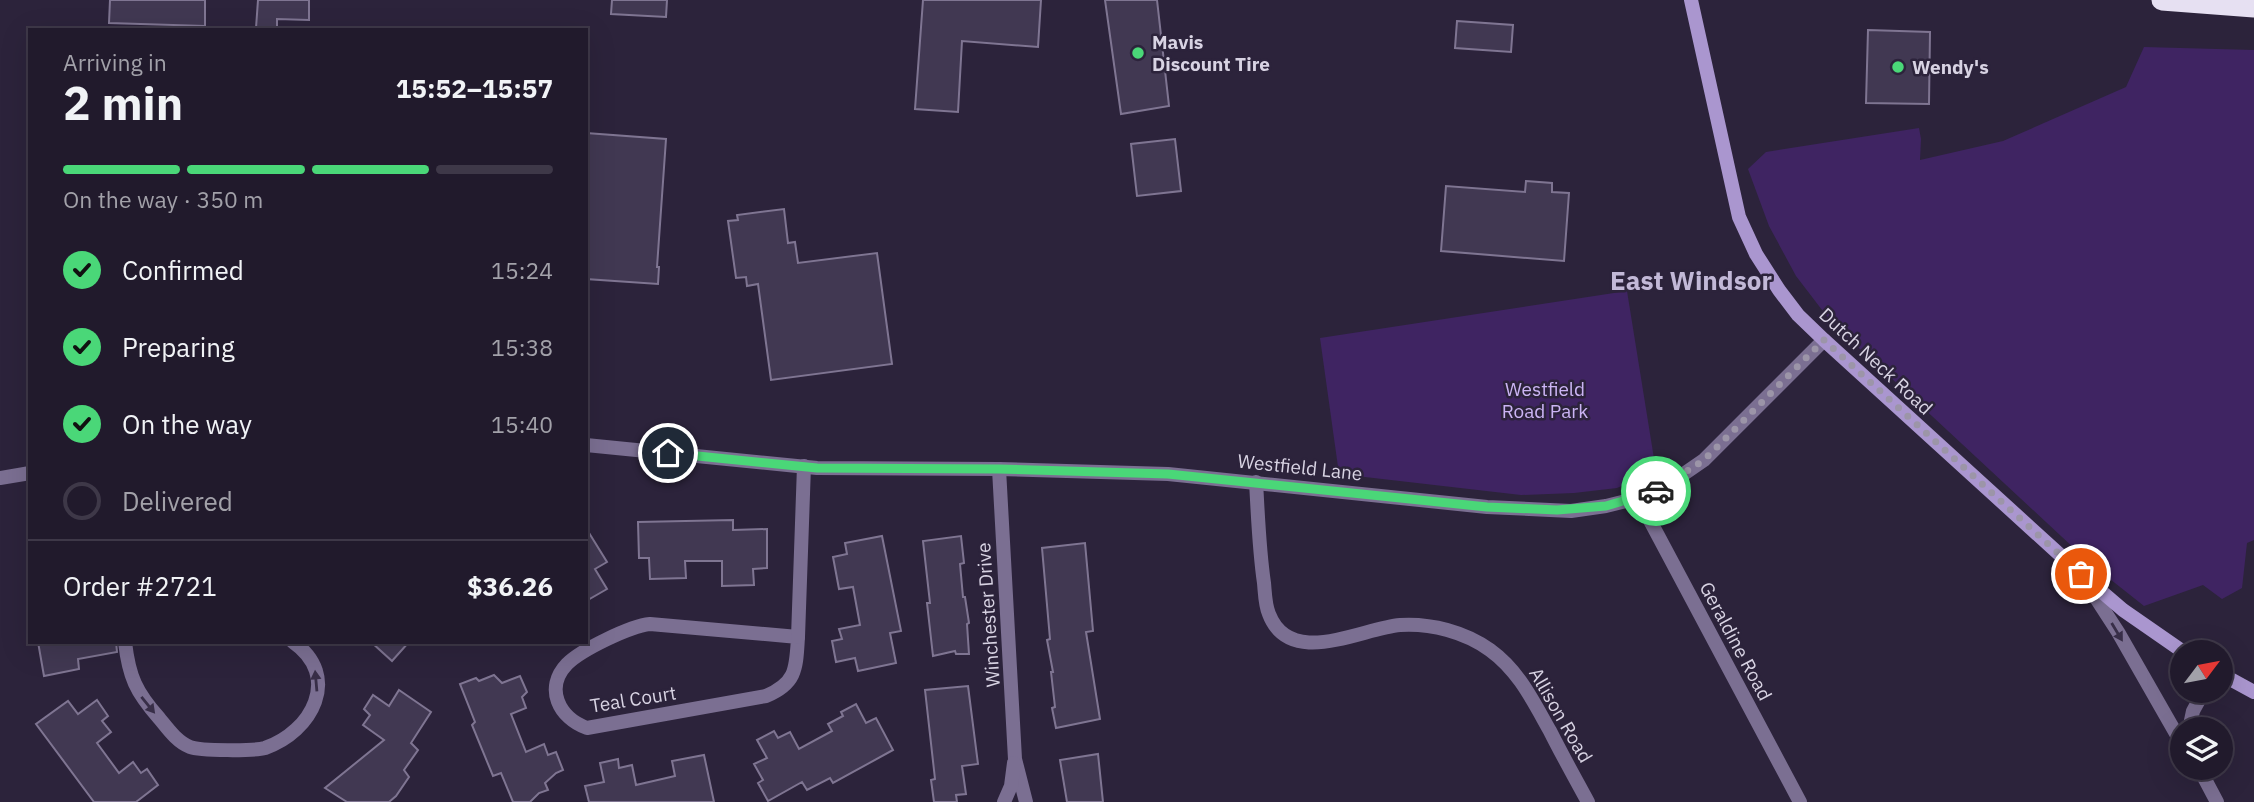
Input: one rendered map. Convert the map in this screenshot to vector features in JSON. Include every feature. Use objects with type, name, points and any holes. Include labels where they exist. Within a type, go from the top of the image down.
[{"type":"highway","points":[[2162,0],[2254,7]]},
{"type":"street","name":"Dutch Neck Road","points":[[1691,0],[1739,216],[1756,254],[1779,290],[1798,315],[1824,340],[2081,574],[2123,610],[2170,643]]},
{"type":"street","name":"Westfield Lane","points":[[588,445],[804,466],[1168,474],[1487,507],[1557,510],[1606,506],[1638,498],[1675,480],[1704,460],[1824,340]]},
{"type":"street","name":"Teal Court","points":[[798,638],[650,624],[637,626],[569,662],[560,673],[556,686],[557,701],[563,713],[574,723],[587,728],[766,696],[780,690],[790,680],[796,666],[798,638],[804,466]]},
{"type":"street","name":"Winchester Drive","points":[[999,469],[1015,759],[1026,802]]},
{"type":"street","points":[[0,478],[28,473]]},
{"type":"street","name":"Allison Road","points":[[1256,482],[1267,608],[1273,623],[1280,630],[1294,639],[1323,643],[1397,625],[1419,625],[1443,628],[1477,642],[1507,664],[1526,687],[1588,802]]},
{"type":"street","name":"Geraldine Road","points":[[1638,498],[1800,802]]},
{"type":"street","points":[[2081,574],[2170,723]]},
{"type":"street","points":[[125,644],[128,668],[143,700],[177,740],[201,749],[267,747],[299,729],[316,701],[318,685],[314,668],[306,654],[295,644]]},
{"type":"street","points":[[2233,681],[2254,692]]},
{"type":"street","name":"Winchester Drive","points":[[1004,802],[1011,786],[1015,759]]},
{"type":"street","points":[[2205,780],[2217,802]]},
{"type":"green space","points":[[2144,47],[2254,50],[2254,540],[2247,543],[2242,588],[2222,599],[2203,585],[2144,606],[2091,564],[1832,323],[1796,276],[1769,226],[1748,169],[1766,152],[1919,128],[1920,160],[2003,141],[2126,87]]},
{"type":"green space","name":"Westfield Road Park","points":[[1627,291],[1656,471],[1617,488],[1521,495],[1339,474],[1320,338]]},
{"type":"building","points":[[110,0],[205,0],[205,26],[109,23]]},
{"type":"building","points":[[258,0],[309,0],[309,20],[277,19],[277,28],[256,28]]},
{"type":"building","points":[[612,0],[667,0],[666,17],[611,14]]},
{"type":"building","points":[[923,0],[1041,0],[1038,47],[962,41],[958,112],[915,109]]},
{"type":"building","name":"Mavis Discount Tire","points":[[1105,0],[1157,0],[1169,106],[1121,114]]},
{"type":"building","points":[[1457,21],[1513,25],[1511,52],[1455,48]]},
{"type":"building","name":"Wendy's","points":[[1868,30],[1930,32],[1929,104],[1866,103]]},
{"type":"building","points":[[588,133],[666,139],[658,284],[588,279]]},
{"type":"building","points":[[1175,139],[1181,191],[1137,196],[1131,144]]},
{"type":"building","points":[[1526,181],[1552,183],[1552,192],[1569,193],[1564,261],[1441,251],[1446,186],[1525,192]]},
{"type":"building","points":[[784,209],[788,243],[795,242],[798,263],[877,253],[892,364],[771,380],[758,284],[747,286],[746,277],[736,278],[728,221],[738,220],[737,215]]},
{"type":"building","points":[[733,520],[733,530],[767,529],[767,568],[753,569],[754,585],[722,586],[722,561],[685,561],[686,578],[650,579],[649,558],[639,558],[638,522]]},
{"type":"building","points":[[588,531],[607,562],[595,569],[607,589],[588,600]]},
{"type":"building","points":[[882,536],[901,631],[890,633],[896,663],[858,671],[855,658],[836,662],[832,641],[842,639],[839,629],[860,625],[853,587],[839,589],[833,557],[847,554],[845,543]]},
{"type":"building","points":[[961,536],[964,563],[960,564],[969,623],[969,654],[956,654],[955,651],[933,656],[923,541]]},
{"type":"building","points":[[1085,543],[1093,631],[1086,632],[1100,719],[1056,728],[1052,708],[1055,707],[1053,672],[1047,640],[1050,639],[1042,548]]},
{"type":"building","points":[[38,644],[116,644],[117,652],[78,659],[79,669],[44,676]]},
{"type":"building","points":[[373,644],[407,644],[392,661]]},
{"type":"building","points":[[494,675],[502,683],[520,676],[527,692],[522,697],[526,708],[511,714],[526,752],[544,744],[548,755],[556,752],[563,770],[545,783],[548,790],[539,793],[530,802],[513,802],[501,773],[493,776],[472,725],[475,722],[460,684]]},
{"type":"building","points":[[968,686],[978,764],[962,766],[966,794],[956,795],[957,802],[934,802],[931,780],[935,779],[925,690]]},
{"type":"building","points":[[399,690],[431,712],[411,743],[418,750],[404,770],[409,777],[389,802],[347,802],[325,788],[384,740],[363,725],[370,715],[364,709],[373,695],[389,706]]},
{"type":"building","points":[[97,700],[108,716],[102,721],[111,732],[97,743],[119,773],[133,762],[141,773],[147,769],[158,785],[136,802],[94,802],[36,724],[68,701],[78,714]]},
{"type":"building","points":[[856,704],[866,723],[876,718],[893,750],[833,783],[830,778],[807,790],[802,782],[768,801],[758,783],[763,780],[754,764],[767,758],[757,740],[774,731],[778,738],[790,732],[799,749],[832,731],[828,724],[843,716],[841,712]]},
{"type":"building","points":[[1098,754],[1103,802],[1067,802],[1060,760]]},
{"type":"building","points":[[704,755],[714,802],[589,802],[585,786],[604,782],[600,763],[618,759],[619,768],[632,765],[636,785],[675,776],[672,761]]},
{"type":"way so far","points":[[1656,491],[1704,460],[1824,340],[2081,574]]},
{"type":"place","name":"Mavis Discount Tire","points":[[1138,53]]},
{"type":"place","name":"Wendy's","points":[[1898,67]]},
{"type":"district","name":"East Windsor","points":[[1691,281]]},
{"type":"route","points":[[668,453],[817,468],[999,469],[1168,474],[1487,507],[1557,510],[1606,506],[1656,491]]}]
